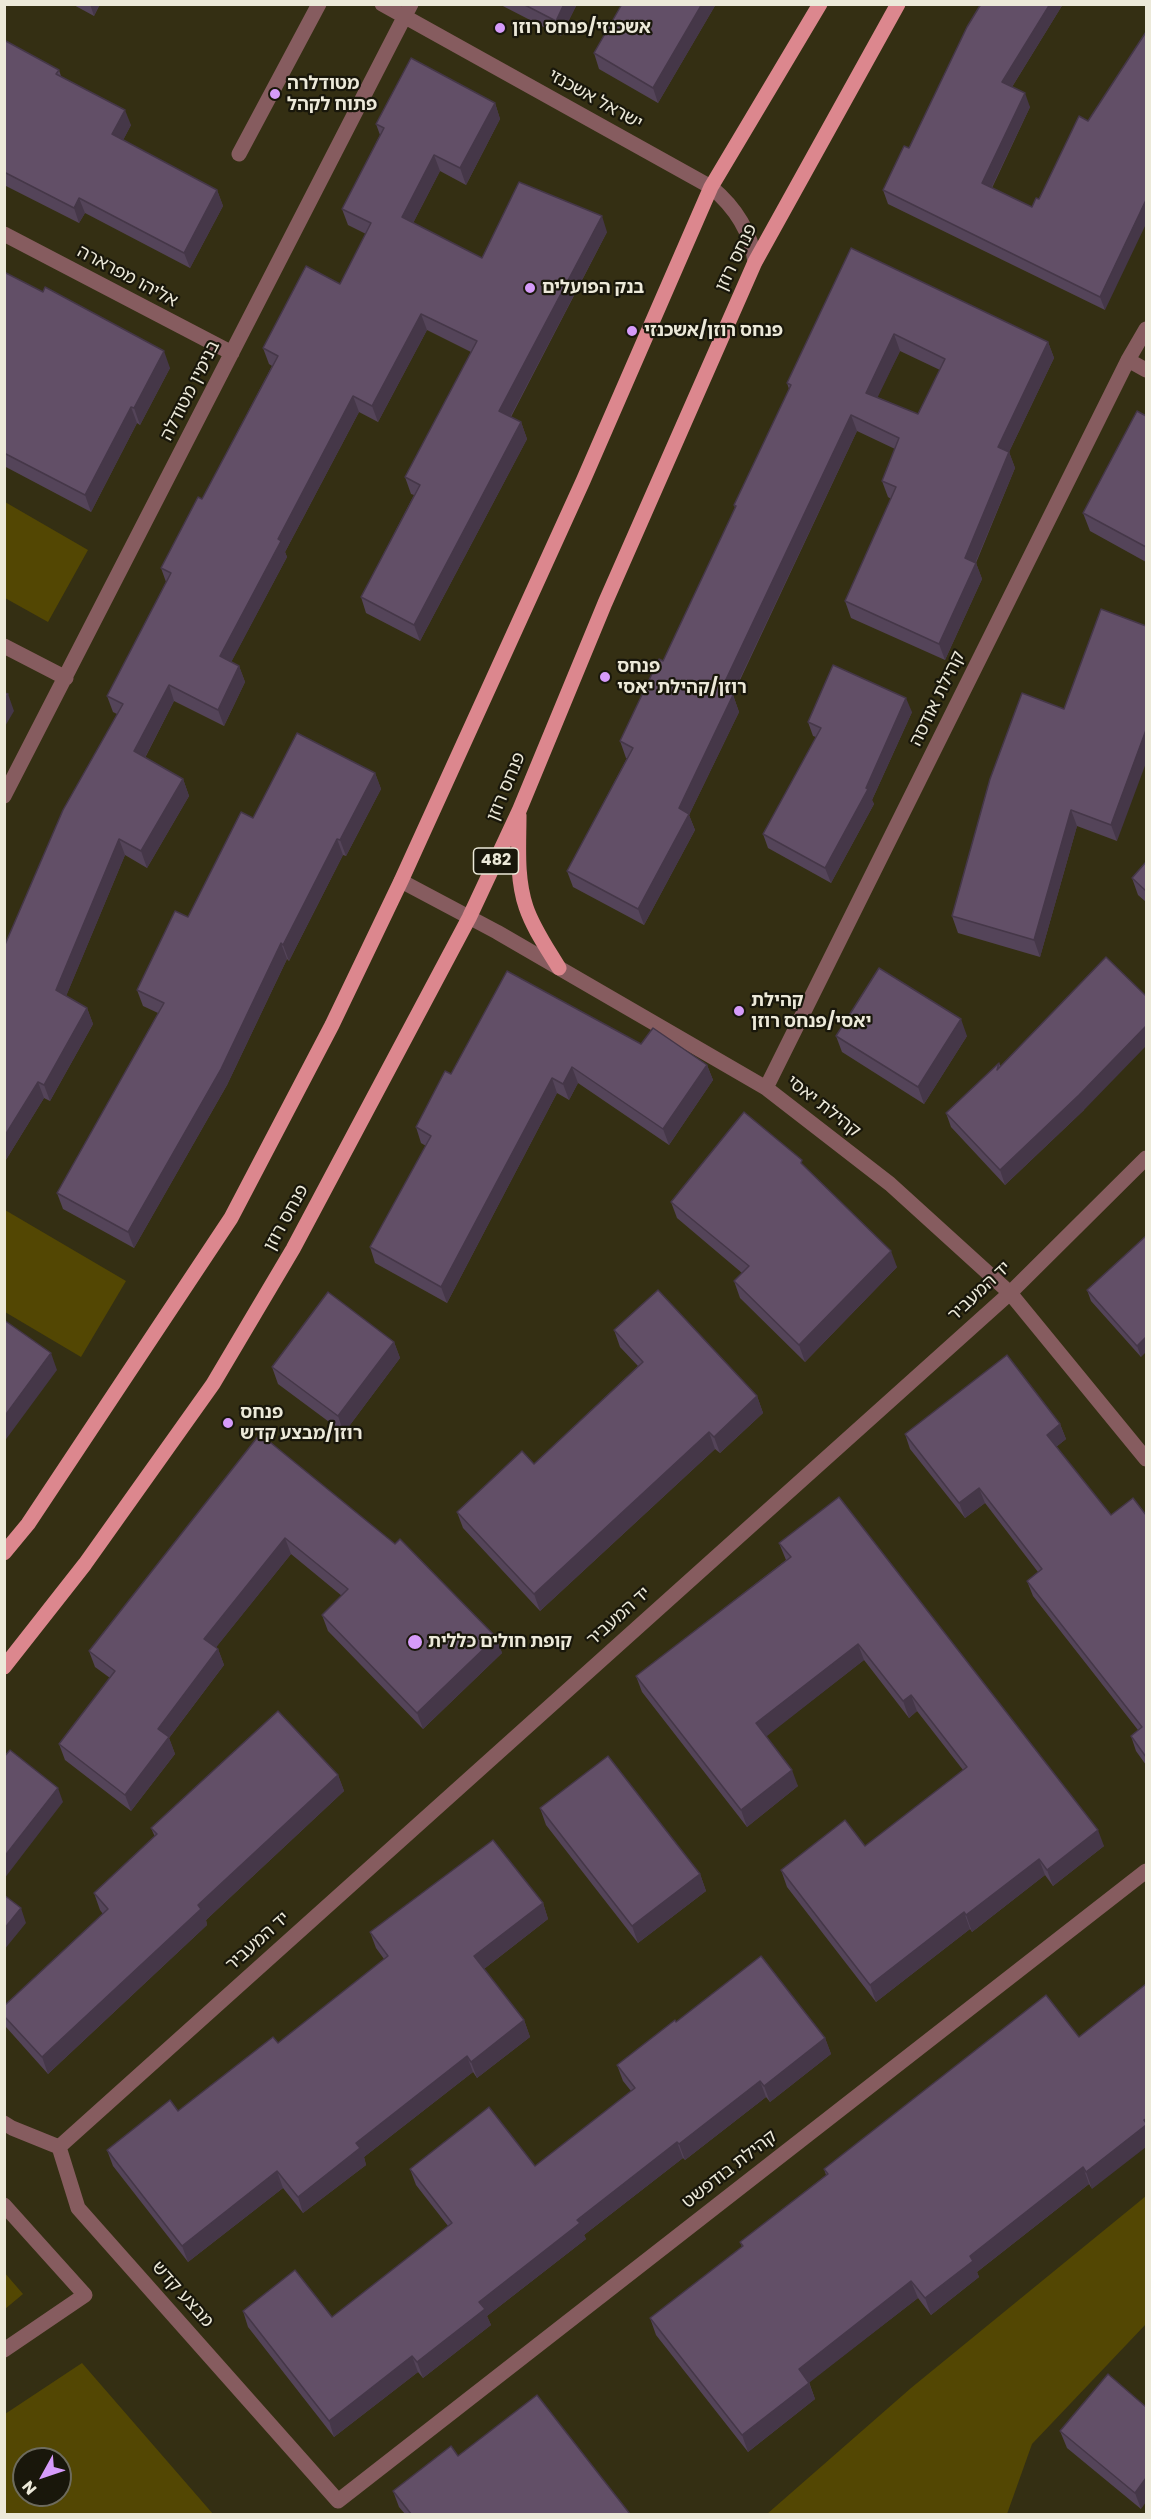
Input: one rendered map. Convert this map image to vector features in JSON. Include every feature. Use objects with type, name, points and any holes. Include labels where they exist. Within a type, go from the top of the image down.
[{"type":"main road","points":[[4,1553],[28,1524],[231,1218],[332,1026],[401,881],[583,481],[711,188],[820,4]]},
{"type":"main road","name":"פנחס רוזן","points":[[4,1667],[85,1564],[213,1384],[292,1249],[470,918],[519,811],[605,603],[755,262],[898,4]]},
{"type":"main road","points":[[519,811],[519,876],[526,907],[540,938],[559,968]]},
{"type":"street","points":[[239,154],[318,4]]},
{"type":"street","name":"ישראל אשכנזי","points":[[382,4],[408,11],[711,188],[727,201],[747,232],[755,262]]},
{"type":"street","name":"בנימין מטודלה","points":[[4,796],[408,11]]},
{"type":"street","name":"אליהו מפרארה","points":[[4,234],[232,353]]},
{"type":"street","name":"קהילת אודסה","points":[[766,1088],[1128,360],[1146,329]]},
{"type":"street","points":[[1128,360],[1146,370]]},
{"type":"street","points":[[4,646],[66,678]]},
{"type":"street","name":"קהילת יאסי","points":[[401,881],[559,968],[766,1088],[890,1184],[1010,1293],[1146,1459]]},
{"type":"street","name":"יד המעביר","points":[[59,2147],[1010,1293],[1146,1158]]},
{"type":"street","name":"קהילת בודפשט","points":[[338,2501],[1146,1871]]},
{"type":"street","points":[[4,2122],[12,2128],[59,2147]]},
{"type":"street","name":"מבצע קדש","points":[[59,2147],[78,2208],[338,2501]]},
{"type":"street","points":[[4,2205],[85,2295],[4,2350]]},
{"type":"shaded area","points":[[5,502],[88,550],[48,622],[5,598]]},
{"type":"shaded area","points":[[5,1210],[126,1281],[81,1357],[5,1312]]},
{"type":"shaded area","points":[[1146,2196],[1146,2324],[1032,2444],[1007,2514],[767,2514],[911,2388]]},
{"type":"shaded area","points":[[4,2272],[23,2294],[5,2309],[4,2309]]},
{"type":"shaded area","points":[[82,2363],[213,2514],[5,2514],[5,2414]]},
{"type":"building","points":[[523,4],[564,4],[556,21]]},
{"type":"building","points":[[622,4],[702,4],[653,88],[594,53]]},
{"type":"building","points":[[981,4],[1050,4],[1002,82],[1025,93],[982,183],[1032,207],[1036,198],[1039,199],[1079,116],[1088,121],[1146,32],[1146,200],[1100,297],[883,190],[904,146],[909,148],[967,27]]},
{"type":"building","points":[[4,40],[59,70],[56,74],[125,110],[112,134],[217,190],[184,253],[79,198],[74,208],[4,172]]},
{"type":"building","points":[[411,58],[495,103],[460,168],[434,155],[402,217],[482,258],[519,182],[602,216],[499,411],[521,422],[414,625],[361,597],[420,485],[405,477],[477,341],[421,314],[372,406],[353,396],[278,539],[281,541],[220,656],[239,666],[218,710],[169,685],[134,751],[183,779],[141,851],[119,839],[56,990],[87,1008],[44,1085],[38,1082],[4,1137],[4,947],[63,810],[123,704],[107,696],[171,573],[161,568],[198,497],[202,499],[278,356],[263,348],[306,266],[340,284],[371,223],[342,209],[384,128],[376,124]]},
{"type":"building","points":[[851,248],[1048,342],[998,447],[1009,452],[965,558],[976,563],[939,644],[845,601],[896,487],[882,481],[899,438],[851,415],[721,690],[733,695],[679,808],[689,814],[638,909],[567,871],[633,748],[620,741],[659,659],[663,661],[736,506],[734,505],[791,385],[787,383]],"holes":[[[894,334],[945,359],[918,414],[866,393]]]},
{"type":"building","points":[[4,272],[43,292],[45,287],[164,351],[134,408],[131,407],[85,495],[4,453]]},
{"type":"building","points":[[1137,411],[1146,416],[1146,547],[1083,513]]},
{"type":"building","points":[[1101,609],[1146,626],[1146,730],[1111,825],[1071,810],[1034,940],[952,916],[990,779],[1022,693],[1064,709]]},
{"type":"building","points":[[833,665],[906,698],[866,788],[868,789],[825,868],[763,834],[821,728],[808,722]]},
{"type":"building","points":[[297,733],[375,773],[340,840],[337,839],[283,945],[281,943],[221,1069],[128,1232],[57,1193],[164,1003],[137,990],[175,911],[188,917],[241,812],[253,818]]},
{"type":"building","points":[[1146,862],[1146,891],[1132,878]]},
{"type":"building","points":[[1106,957],[1146,996],[1146,1026],[1079,1095],[1000,1170],[946,1113],[999,1063],[997,1070]]},
{"type":"building","points":[[879,968],[961,1019],[918,1087],[836,1036]]},
{"type":"building","points":[[507,971],[641,1044],[653,1028],[707,1065],[663,1129],[572,1067],[563,1084],[552,1078],[441,1287],[370,1247],[431,1136],[416,1127],[445,1071],[451,1074]]},
{"type":"building","points":[[744,1112],[802,1160],[801,1163],[891,1251],[799,1345],[734,1281],[749,1266],[671,1202]]},
{"type":"building","points":[[1146,1236],[1146,1337],[1137,1346],[1087,1290]]},
{"type":"building","points":[[658,1290],[757,1396],[714,1437],[709,1432],[534,1594],[457,1512],[522,1451],[534,1464],[643,1362],[614,1330]]},
{"type":"building","points":[[328,1292],[394,1342],[338,1416],[272,1367]]},
{"type":"building","points":[[4,1320],[51,1353],[4,1417]]},
{"type":"building","points":[[1007,1355],[1060,1424],[1047,1435],[1111,1515],[1133,1498],[1146,1515],[1146,1757],[1131,1736],[1142,1727],[1027,1581],[1042,1569],[979,1488],[959,1503],[905,1434]]},
{"type":"building","points":[[260,1434],[395,1544],[400,1539],[496,1637],[417,1713],[322,1615],[348,1589],[285,1538],[204,1639],[218,1649],[158,1729],[169,1737],[125,1795],[59,1744],[115,1671],[89,1651]]},
{"type":"building","points":[[839,1497],[1098,1830],[1047,1870],[1039,1859],[966,1915],[964,1912],[870,1985],[781,1870],[845,1820],[865,1846],[967,1767],[911,1695],[903,1701],[858,1644],[756,1723],[792,1770],[741,1810],[636,1676],[791,1557],[779,1543]]},
{"type":"building","points":[[278,1711],[338,1775],[198,1905],[201,1909],[42,2057],[4,2016],[4,2006],[108,1909],[94,1893],[157,1834],[151,1828]]},
{"type":"building","points":[[10,1750],[58,1788],[4,1857],[4,1757]]},
{"type":"building","points":[[608,1756],[700,1874],[632,1926],[540,1808]]},
{"type":"building","points":[[493,1840],[543,1903],[474,1956],[524,2020],[471,2062],[467,2056],[356,2143],[360,2148],[298,2197],[277,2171],[182,2246],[107,2150],[170,2100],[178,2111],[273,2037],[278,2043],[388,1956],[370,1932]]},
{"type":"building","points":[[4,1895],[21,1908],[4,1929]]},
{"type":"building","points":[[761,1956],[825,2038],[764,2086],[760,2081],[679,2144],[677,2142],[577,2220],[580,2223],[479,2302],[485,2309],[417,2362],[412,2356],[329,2421],[243,2311],[295,2270],[332,2317],[452,2223],[410,2169],[489,2107],[535,2166],[635,2088],[617,2065]]},
{"type":"building","points":[[1146,1984],[1146,2119],[1144,2120],[1146,2125],[1086,2172],[1083,2167],[970,2256],[973,2261],[925,2298],[911,2281],[799,2369],[809,2383],[742,2435],[650,2318],[743,2246],[740,2242],[828,2174],[824,2169],[1046,1995],[1079,2037]]},
{"type":"building","points":[[1108,2374],[1146,2407],[1146,2478],[1135,2493],[1060,2431]]},
{"type":"building","points":[[537,2395],[630,2514],[411,2514],[393,2491],[451,2446],[458,2456]]},
{"type":"place","name":"אשכנזי/פנחס רוזן","points":[[500,28]]},
{"type":"place","name":"מטודלרה פתוח לקהל","points":[[275,94]]},
{"type":"place","name":"בנק הפועלים","points":[[530,288]]},
{"type":"place","name":"פנחס רוזן/אשכנזי","points":[[632,331]]},
{"type":"place","name":"פנחס רוזן/קהילת יאסי","points":[[605,677]]},
{"type":"place","name":"קהילת יאסי/פנחס רוזן","points":[[739,1011]]},
{"type":"place","name":"פנחס רוזן/מבצע קדש","points":[[228,1423]]},
{"type":"place","name":"קופת חולים כללית","points":[[415,1642]]}]
